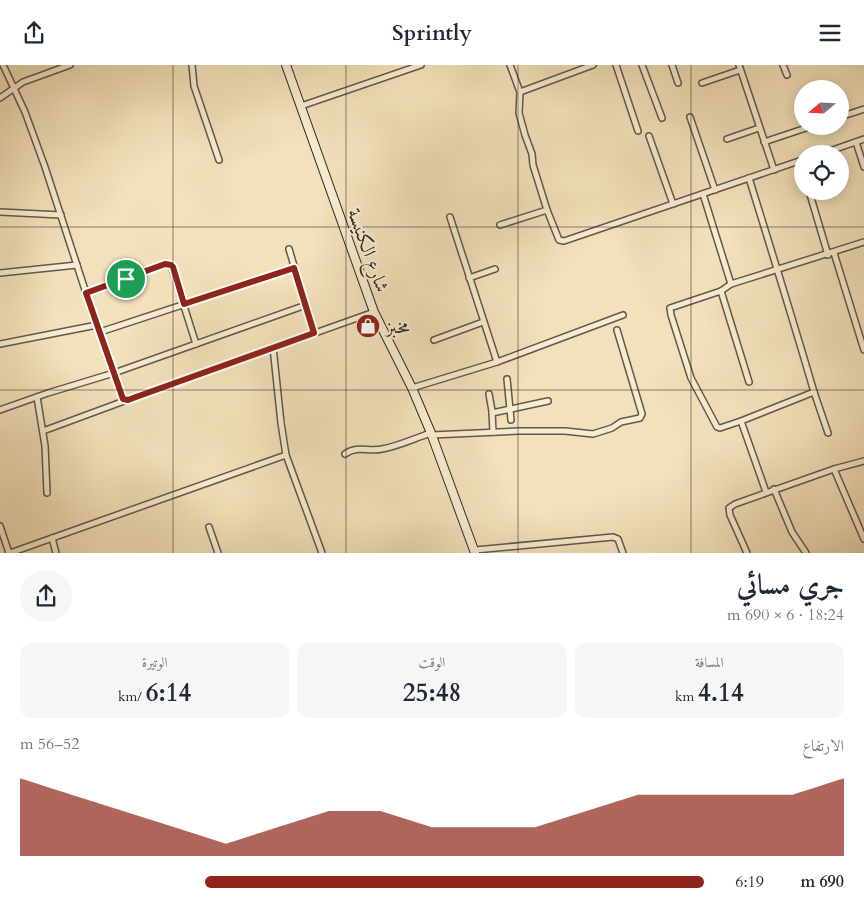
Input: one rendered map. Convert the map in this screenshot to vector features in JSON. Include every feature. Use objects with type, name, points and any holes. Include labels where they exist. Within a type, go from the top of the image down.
[{"type":"main road","name":"شارع الكنيسة","points":[[286,65],[374,311],[412,389],[431,434],[475,551]]},
{"type":"street","points":[[3,65],[12,88],[25,112],[123,399],[128,400]]},
{"type":"street","points":[[0,98],[23,82],[70,65]]},
{"type":"street","points":[[192,65],[194,86],[219,160]]},
{"type":"street","points":[[301,106],[421,65]]},
{"type":"street","points":[[510,65],[520,92],[519,113],[532,154],[533,165],[547,210],[559,240],[564,241],[673,205],[794,162]]},
{"type":"street","points":[[520,92],[593,65]]},
{"type":"street","points":[[616,65],[638,131]]},
{"type":"street","points":[[642,65],[662,118]]},
{"type":"street","points":[[672,65],[678,83]]},
{"type":"street","points":[[783,65],[787,75]]},
{"type":"street","points":[[702,83],[740,67],[774,169]]},
{"type":"street","points":[[849,114],[864,109]]},
{"type":"street","points":[[690,117],[715,190]]},
{"type":"street","points":[[727,139],[760,128]]},
{"type":"street","points":[[764,142],[794,132]]},
{"type":"street","points":[[649,136],[673,205]]},
{"type":"street","points":[[847,145],[864,139]]},
{"type":"street","points":[[856,142],[864,167]]},
{"type":"street","points":[[749,178],[828,433]]},
{"type":"street","points":[[703,195],[730,284]]},
{"type":"street","points":[[812,200],[828,255]]},
{"type":"street","points":[[500,225],[547,210]]},
{"type":"street","points":[[0,213],[61,215]]},
{"type":"street","points":[[450,217],[497,362]]},
{"type":"street","points":[[814,392],[741,421],[720,428],[717,427],[691,378],[670,308],[721,291],[730,284],[864,243]]},
{"type":"street","points":[[289,249],[314,333]]},
{"type":"street","points":[[834,253],[864,350]]},
{"type":"street","points":[[86,293],[168,264],[173,267],[196,344]]},
{"type":"street","points":[[0,273],[77,265]]},
{"type":"street","points":[[100,332],[294,268]]},
{"type":"street","points":[[469,278],[495,269]]},
{"type":"street","points":[[721,291],[749,382]]},
{"type":"street","points":[[0,410],[114,373],[306,305]]},
{"type":"street","points":[[43,431],[374,311]]},
{"type":"street","points":[[412,389],[497,362],[623,315]]},
{"type":"street","points":[[434,341],[483,321]]},
{"type":"street","points":[[0,343],[97,325]]},
{"type":"street","points":[[344,454],[361,448],[377,450],[386,448],[431,434],[565,431],[593,434],[612,429],[621,422],[640,417],[642,414],[616,330]]},
{"type":"street","points":[[273,347],[286,455],[321,552]]},
{"type":"street","points":[[507,379],[510,420]]},
{"type":"street","points":[[488,394],[492,413],[493,433]]},
{"type":"street","points":[[37,397],[43,431],[47,493]]},
{"type":"street","points":[[492,413],[548,401]]},
{"type":"street","points":[[741,421],[766,492]]},
{"type":"street","points":[[0,525],[10,553],[286,455]]},
{"type":"street","points":[[747,553],[730,515],[730,508],[735,504],[774,489],[864,461]]},
{"type":"street","points":[[834,469],[864,539]]},
{"type":"street","points":[[774,489],[792,532],[806,553]]},
{"type":"street","points":[[210,527],[218,553]]},
{"type":"street","points":[[475,551],[613,537],[618,539],[623,553]]},
{"type":"street","points":[[52,538],[56,553]]},
{"type":"place","name":"مخبز","points":[[368,326]]},
{"type":"route","points":[[165,264],[171,265],[184,304],[294,268],[314,333],[128,400],[123,399],[86,293],[126,279],[165,264]]}]
